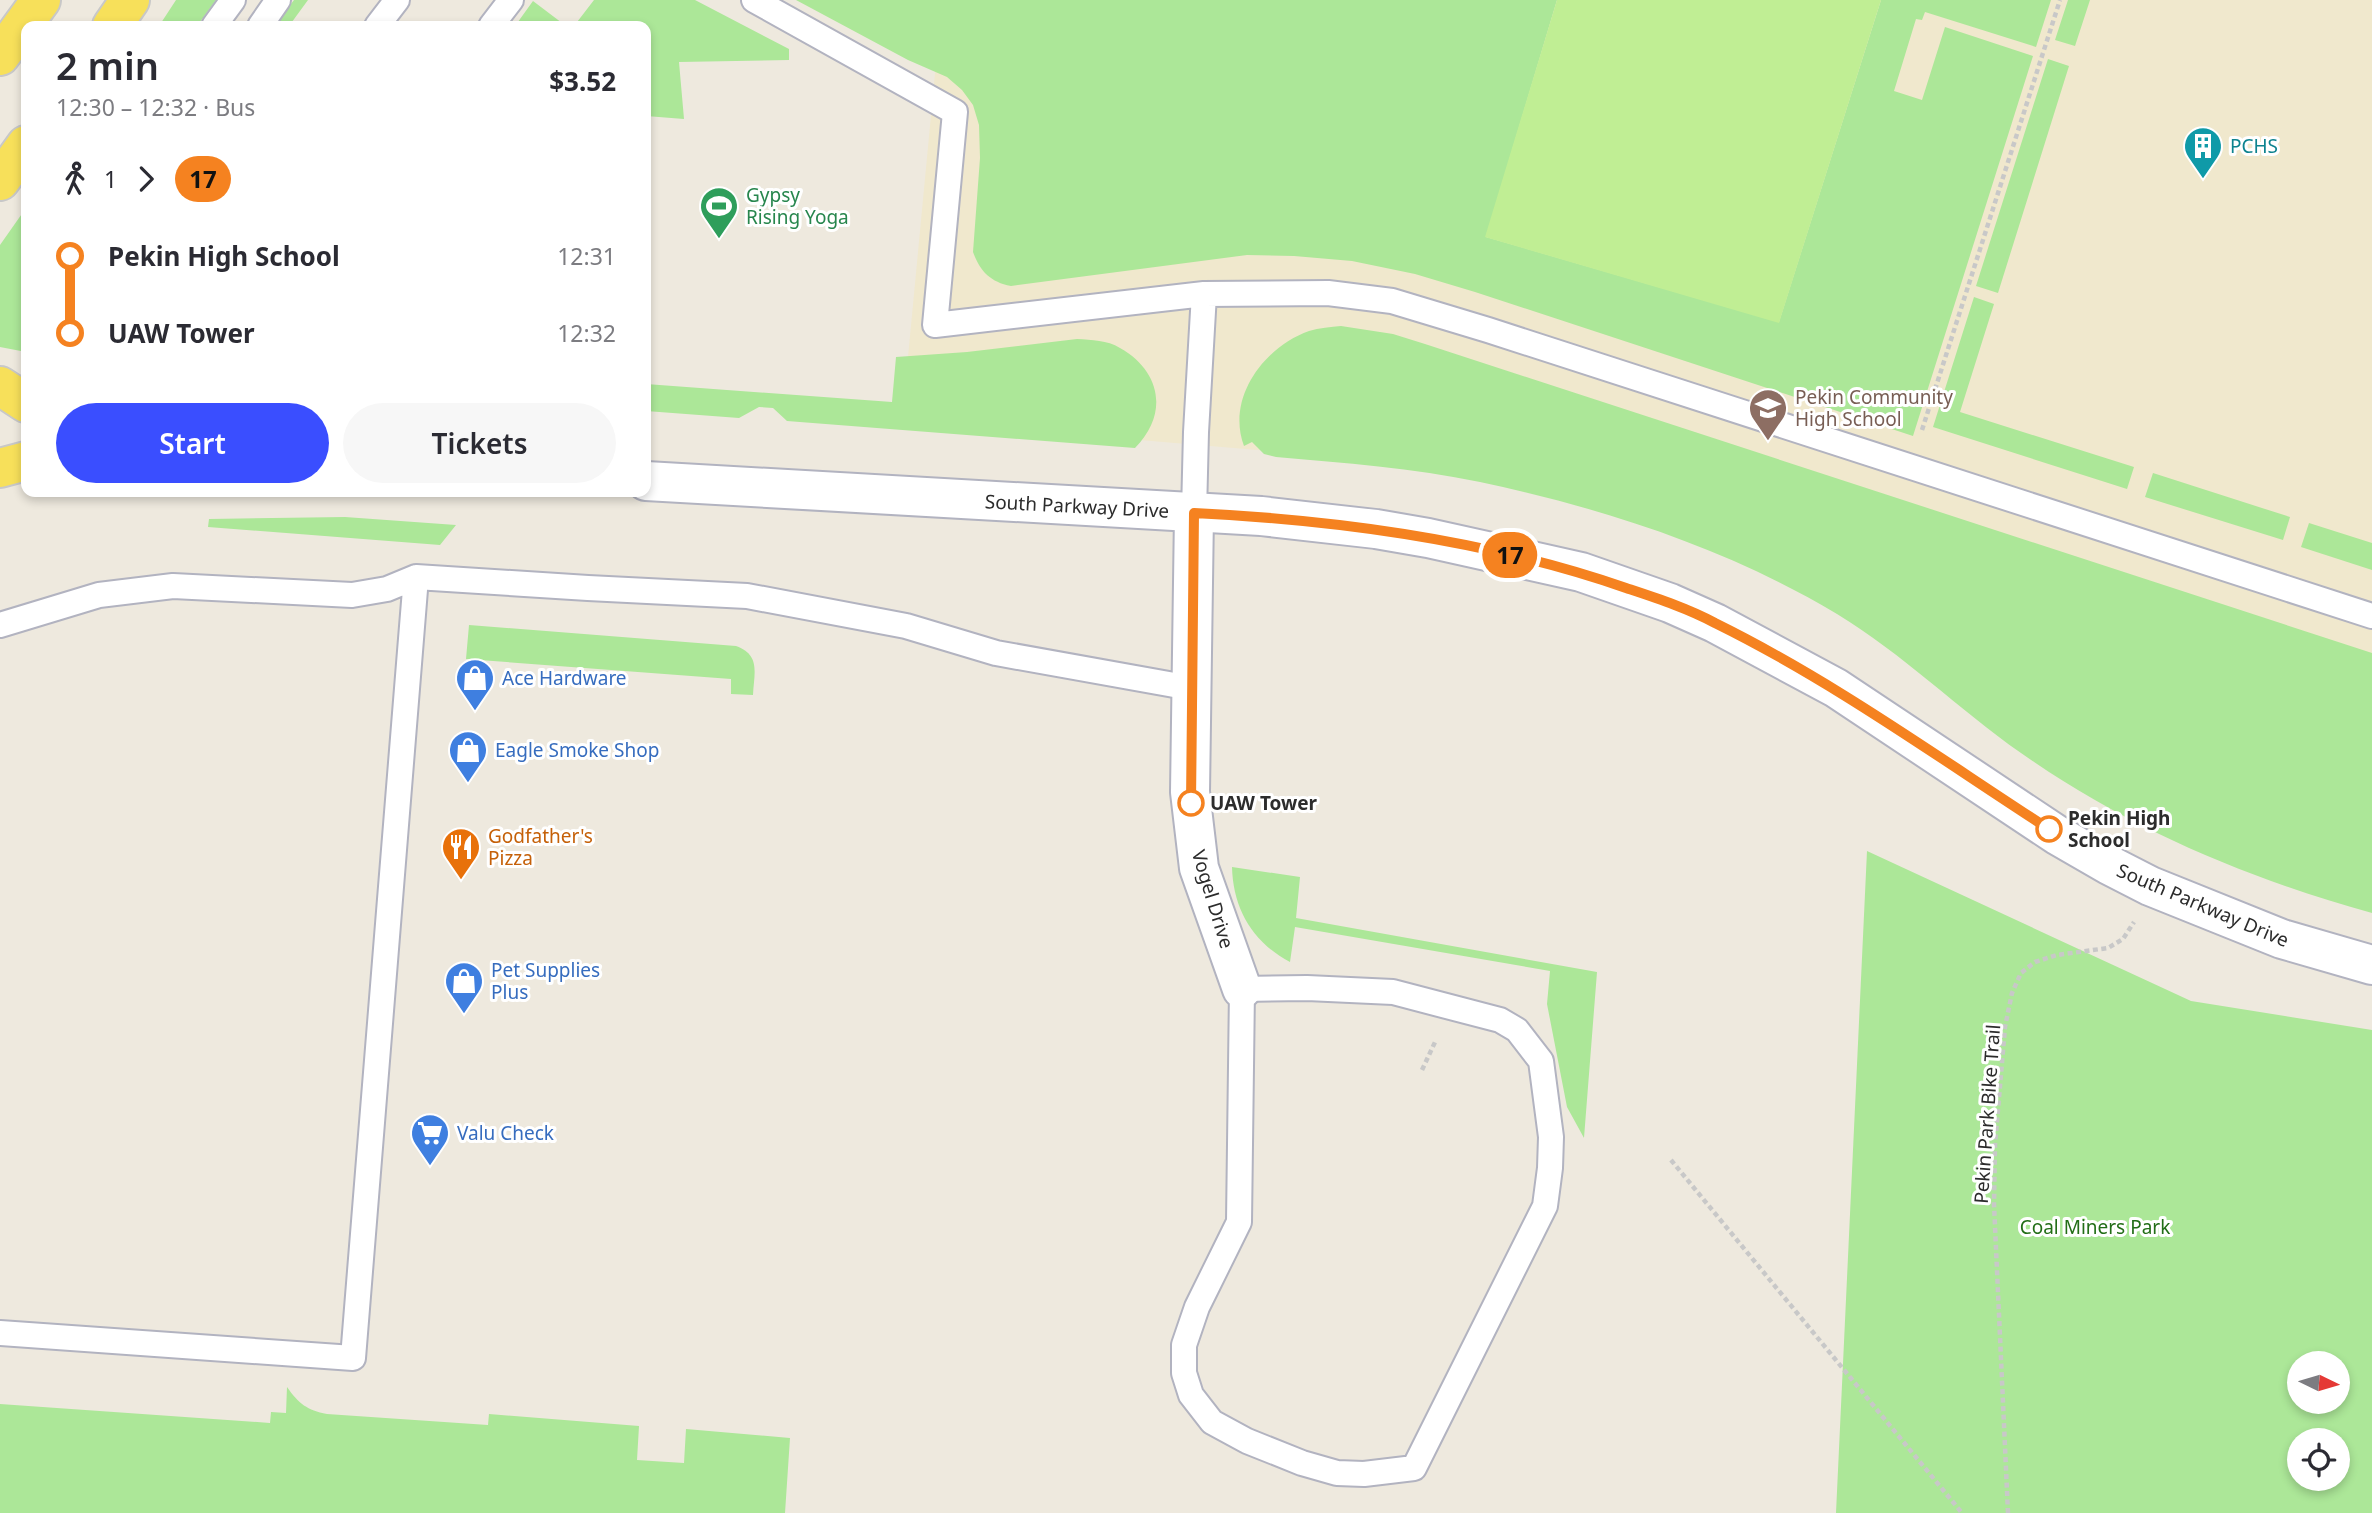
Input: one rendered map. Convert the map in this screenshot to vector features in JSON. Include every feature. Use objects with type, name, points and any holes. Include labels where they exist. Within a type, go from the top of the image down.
[{"type":"main road","points":[[25,21],[40,0]]},
{"type":"main road","points":[[115,21],[130,0]]},
{"type":"main road","points":[[0,56],[21,27]]},
{"type":"main road","points":[[0,181],[21,152]]},
{"type":"main road","points":[[0,386],[21,400]]},
{"type":"main road","points":[[0,409],[21,411]]},
{"type":"main road","points":[[0,452],[21,454]]},
{"type":"main road","points":[[0,468],[21,462]]},
{"type":"main road","name":"South Parkway Drive","points":[[651,481],[1298,520],[1428,538],[1581,572],[1670,603],[1715,623],[1836,688],[2057,835],[2109,866],[2150,886],[2281,939],[2372,965]]},
{"type":"main road","name":"Vogel Drive","points":[[1194,513],[1190,792],[1199,868],[1242,989]]},
{"type":"lane","points":[[218,21],[233,0]]},
{"type":"lane","points":[[263,21],[278,0]]},
{"type":"lane","points":[[381,21],[397,0]]},
{"type":"lane","points":[[495,21],[511,0]]},
{"type":"lane","points":[[754,0],[955,113],[935,325],[1204,294],[1328,293],[1392,301],[2372,616]]},
{"type":"lane","points":[[1194,513],[1204,294]]},
{"type":"lane","points":[[0,625],[99,595],[173,586],[352,595],[387,589],[415,577],[747,596],[906,626],[996,653],[1191,688]]},
{"type":"lane","points":[[0,1333],[353,1358],[415,577]]},
{"type":"lane","points":[[1307,988],[1393,992],[1500,1020],[1517,1030],[1541,1061],[1550,1137],[1550,1168],[1545,1206],[1415,1468],[1364,1474],[1337,1473],[1302,1463],[1247,1441],[1212,1422],[1191,1395],[1184,1373],[1184,1345],[1197,1307],[1239,1222],[1242,989],[1307,988]]},
{"type":"path","points":[[1922,430],[2060,0]]},
{"type":"path","name":"Pekin Park Bike Trail","points":[[2008,1513],[1994,1204],[2001,1066],[2012,993],[2021,973],[2035,962],[2057,955],[2108,948],[2123,939],[2136,919],[2150,886]]},
{"type":"path","points":[[1422,1070],[1436,1040]]},
{"type":"path","points":[[1671,1160],[1962,1513]]},
{"type":"shaded area","name":"Pekin Community High School","points":[[942,0],[2372,0],[2372,878],[1829,581],[1629,507],[1424,464],[902,420]]},
{"type":"green space","points":[[176,0],[216,0],[201,21],[162,21]]},
{"type":"green space","points":[[294,0],[308,0],[293,21],[278,21]]},
{"type":"green space","points":[[594,0],[695,0],[789,49],[789,60],[679,62],[684,119],[651,116],[651,21],[578,21]]},
{"type":"green space","points":[[796,0],[1557,0],[1486,237],[1779,322],[1881,0],[2051,0],[2036,47],[1925,12],[1922,20],[1916,19],[1894,91],[1922,100],[1945,27],[2033,56],[1913,436],[1475,292],[1415,274],[1352,261],[1247,255],[1011,286],[997,282],[979,265],[973,252],[980,158],[979,125],[973,105],[962,90],[947,77],[908,60]]},
{"type":"green space","points":[[1557,0],[1881,0],[1779,323],[1485,237]]},
{"type":"green space","points":[[2068,0],[2090,0],[2075,46],[2055,40]]},
{"type":"green space","points":[[533,1],[559,21],[519,21]]},
{"type":"green space","points":[[2048,59],[2069,66],[1998,293],[1976,286]]},
{"type":"green space","points":[[21,215],[21,351],[0,347],[0,245]]},
{"type":"green space","points":[[1974,297],[1994,304],[1960,412],[2134,467],[2127,489],[1933,427]]},
{"type":"green space","points":[[1341,326],[1393,334],[1425,344],[2372,653],[2372,913],[2234,867],[2103,805],[2021,753],[1885,646],[1837,614],[1796,591],[1709,551],[1619,518],[1526,492],[1455,477],[1276,457],[1264,454],[1252,442],[1244,446],[1240,410],[1253,376],[1264,362],[1277,349],[1309,331]]},
{"type":"green space","points":[[1077,339],[1115,345],[1134,358],[1152,381],[1156,394],[1153,421],[1135,448],[787,421],[773,408],[759,407],[739,418],[651,411],[651,384],[892,402],[896,357]]},
{"type":"green space","points":[[2153,473],[2290,517],[2283,540],[2145,497]]},
{"type":"green space","points":[[345,517],[456,525],[440,545],[208,527],[209,519]]},
{"type":"green space","points":[[2309,523],[2372,543],[2372,570],[2301,547]]},
{"type":"green space","points":[[469,625],[736,646],[753,660],[753,695],[731,694],[731,679],[466,659]]},
{"type":"green space","name":"Coal Miners Park","points":[[1867,851],[2191,1001],[2372,1030],[2372,1513],[1836,1513]]},
{"type":"green space","points":[[1232,867],[1300,877],[1296,918],[1597,972],[1584,1138],[1567,1107],[1547,1004],[1550,971],[1295,927],[1290,962],[1265,944],[1247,922],[1236,896]]},
{"type":"green space","points":[[287,1387],[304,1405],[327,1414],[488,1425],[489,1414],[639,1426],[637,1460],[684,1463],[686,1429],[790,1438],[785,1513],[0,1513],[0,1404],[270,1423],[271,1412],[286,1413]]},
{"type":"bus line","name":"17","points":[[1191,803],[1194,513],[1261,516],[1376,529],[1428,538],[1581,572],[1670,603],[1715,623],[1836,688],[2049,829]]},
{"type":"place","name":"PCHS","points":[[2203,180]]},
{"type":"place","name":"Gypsy Rising Yoga","points":[[719,240]]},
{"type":"place","name":"Pekin Community High School","points":[[1768,442]]},
{"type":"place","name":"Ace Hardware","points":[[475,712]]},
{"type":"place","name":"Eagle Smoke Shop","points":[[468,784]]},
{"type":"place","name":"UAW Tower","points":[[1191,803]]},
{"type":"place","name":"Pekin High School","points":[[2049,829]]},
{"type":"place","name":"Godfather's Pizza","points":[[461,881]]},
{"type":"place","name":"Pet Supplies Plus","points":[[464,1015]]},
{"type":"place","name":"Valu Check","points":[[430,1167]]}]
